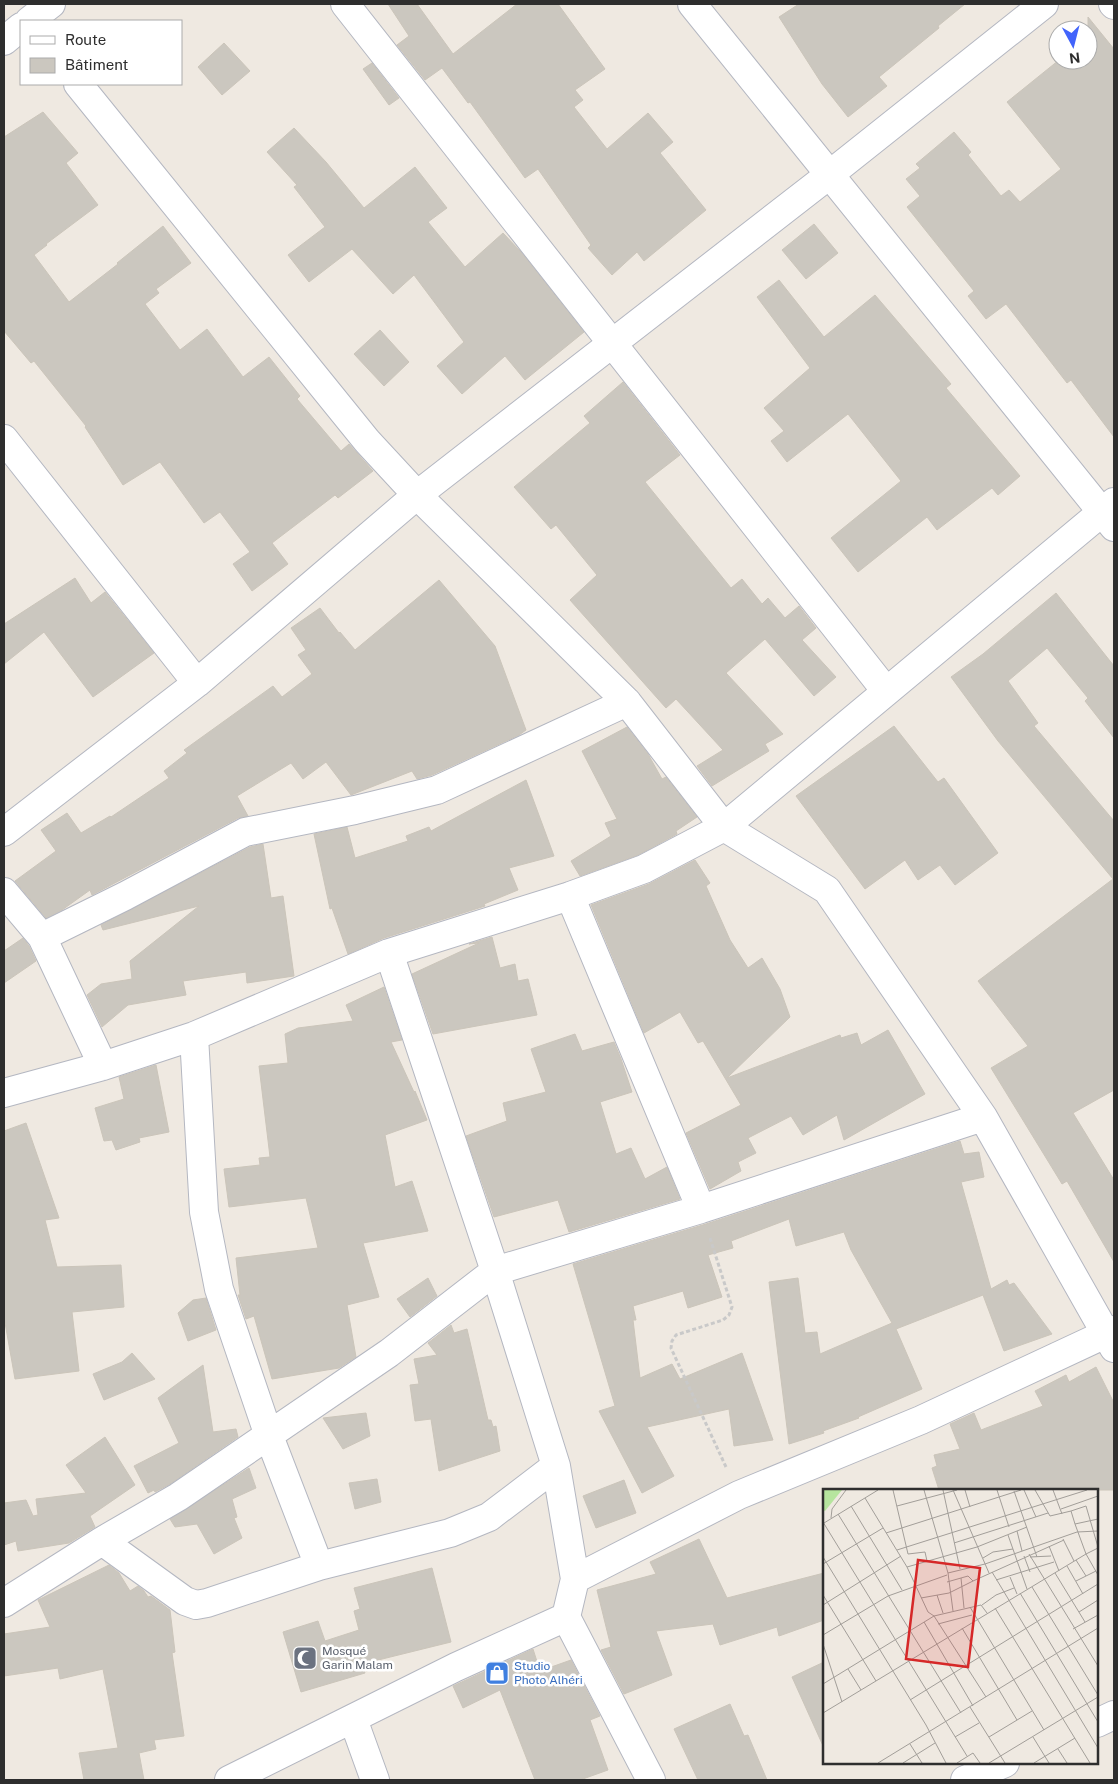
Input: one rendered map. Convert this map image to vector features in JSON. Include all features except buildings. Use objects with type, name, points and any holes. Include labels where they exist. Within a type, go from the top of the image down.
[{"type":"street","points":[[14,4],[27,20]]},
{"type":"street","points":[[29,20],[51,4]]},
{"type":"street","points":[[346,4],[886,691]]},
{"type":"street","points":[[4,1093],[103,1066],[194,1036],[390,953],[570,896],[644,870],[724,827],[886,691],[1110,514],[829,174],[692,4]]},
{"type":"street","points":[[4,832],[197,683],[417,495],[1044,4]]},
{"type":"street","points":[[4,41],[20,28]]},
{"type":"street","points":[[79,85],[367,441],[417,495],[627,702],[724,827],[827,890],[982,1117],[1111,1338],[921,1420],[739,1494],[576,1579]]},
{"type":"street","points":[[4,438],[197,683]]},
{"type":"street","points":[[42,937],[126,896],[245,832],[355,810],[437,790],[627,702]]},
{"type":"street","points":[[4,892],[42,937],[103,1066]]},
{"type":"street","points":[[570,896],[702,1209]]},
{"type":"street","points":[[390,953],[495,1271],[556,1466],[576,1579],[566,1617],[652,1780]]},
{"type":"street","points":[[194,1036],[204,1212],[219,1289],[269,1436],[319,1566]]},
{"type":"street","points":[[4,1603],[178,1496],[269,1436],[389,1353],[495,1271],[702,1209],[982,1117]]},
{"type":"street","points":[[102,1542],[185,1602],[207,1603],[319,1566],[450,1533],[489,1517],[556,1466]]},
{"type":"street","points":[[228,1780],[293,1747],[353,1720],[456,1667],[566,1617]]},
{"type":"street","points":[[1098,1723],[1114,1715]]},
{"type":"street","points":[[353,1720],[375,1780]]},
{"type":"street","points":[[965,1780],[1003,1764]]},
{"type":"path","points":[[702,1209],[732,1307],[729,1315],[723,1320],[676,1335],[672,1341],[671,1348],[739,1494]]},
{"type":"place","name":"Mosqué Garin Malam","points":[[305,1658]]},
{"type":"place","name":"Studio Photo Alhéri","points":[[497,1673]]}]
